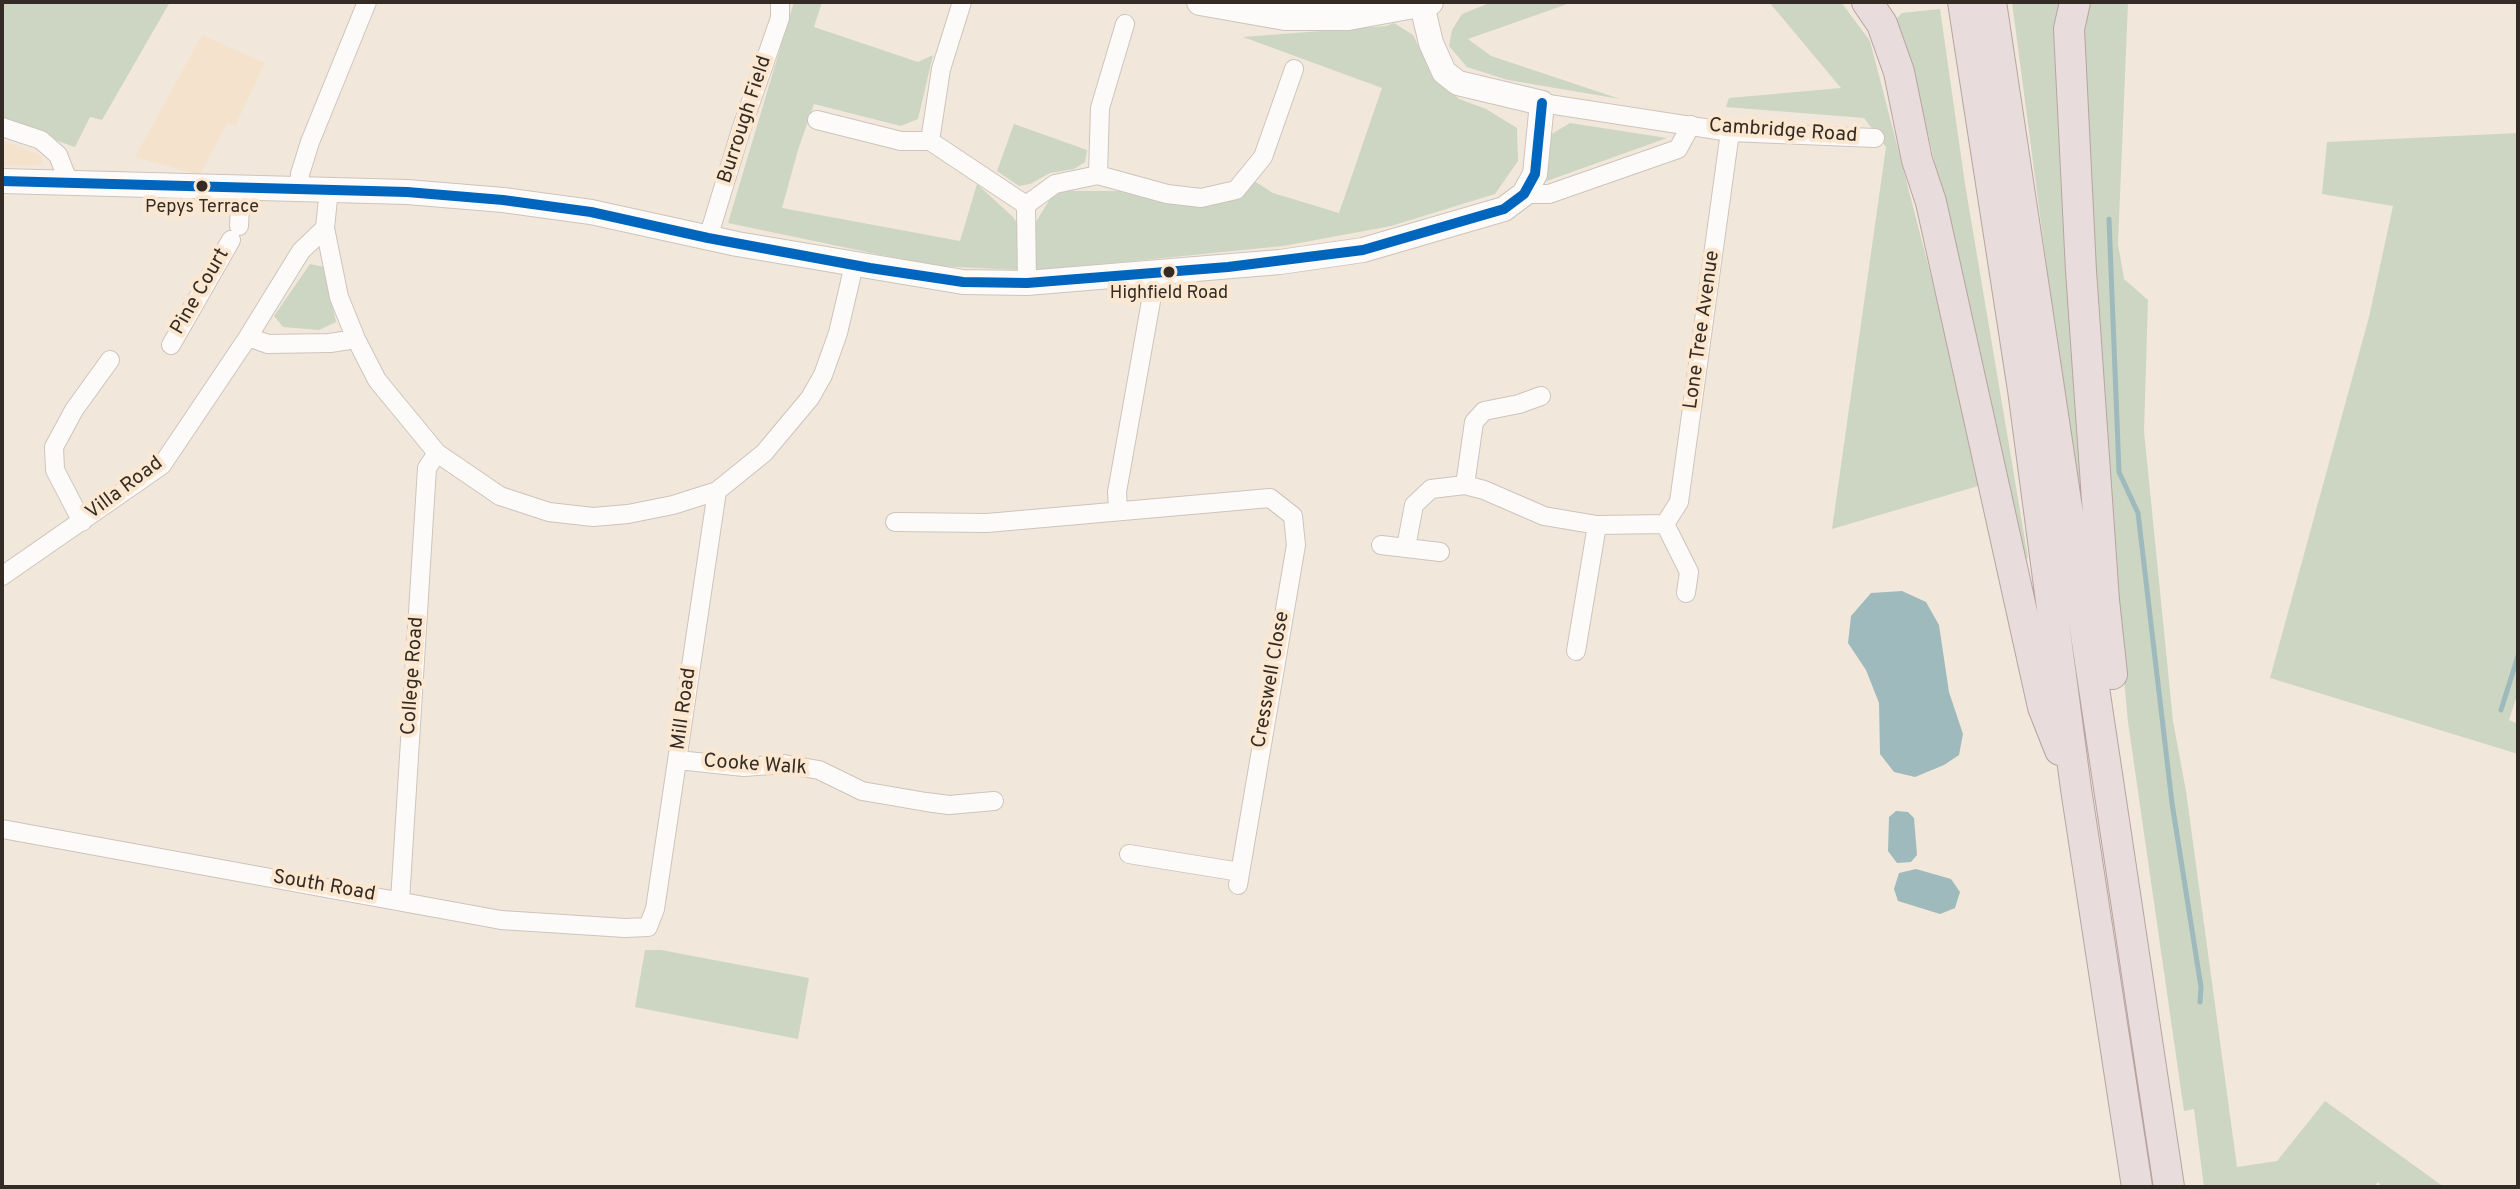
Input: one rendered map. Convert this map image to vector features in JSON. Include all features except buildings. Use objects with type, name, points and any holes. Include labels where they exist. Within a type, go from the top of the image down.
[{"type":"highway","points":[[1867,2],[1882,24],[1899,72],[1917,160],[1931,202],[2043,707],[2076,789]]},
{"type":"highway","points":[[1963,2],[2023,390],[2076,789],[2137,1187]]},
{"type":"highway","points":[[1991,2],[2169,1187]]},
{"type":"highway","points":[[2075,2],[2069,29],[2081,271],[2104,600],[2117,720],[2113,808]]},
{"type":"main road","points":[[1200,2],[1285,17],[1348,17],[1426,4]]},
{"type":"street","points":[[299,189],[300,174],[310,142],[367,2]]},
{"type":"street","name":"Burrough Field","points":[[708,238],[780,18],[780,2]]},
{"type":"street","points":[[930,141],[941,69],[962,2]]},
{"type":"street","name":"Cambridge Road","points":[[1426,4],[1431,43],[1444,72],[1458,83],[1542,103],[1730,132],[1875,138]]},
{"type":"street","points":[[1098,175],[1100,108],[1111,40],[1125,24]]},
{"type":"street","points":[[1026,205],[1055,184],[1098,175],[1167,194],[1201,198],[1236,190],[1263,157],[1275,103],[1294,69]]},
{"type":"street","points":[[1524,194],[1535,174],[1542,103]]},
{"type":"street","points":[[817,120],[901,141],[930,141],[1026,205]]},
{"type":"street","name":"Cambridge Road","points":[[2,181],[407,192],[534,204],[591,212],[854,265],[963,282],[1027,283],[1267,263],[1363,250],[1504,209],[1524,194],[1549,194],[1678,149],[1691,125]]},
{"type":"street","points":[[2,127],[41,140],[58,155],[69,183]]},
{"type":"street","name":"Lone Tree Avenue","points":[[1665,524],[1679,502],[1730,132]]},
{"type":"street","name":"Pine Court","points":[[171,345],[235,233],[241,188]]},
{"type":"street","points":[[329,189],[325,228],[339,297],[377,380],[437,453],[500,496],[549,512],[593,517],[673,505],[717,491],[764,453],[810,398],[823,375],[838,333],[854,265]]},
{"type":"street","points":[[1026,205],[1027,283]]},
{"type":"street","name":"Villa Road","points":[[2,576],[162,465],[301,251],[325,228]]},
{"type":"street","points":[[895,522],[987,523],[1118,510],[1117,492],[1156,273]]},
{"type":"street","points":[[248,337],[268,344],[330,343],[356,339]]},
{"type":"street","points":[[82,522],[55,470],[54,447],[74,410],[110,360]]},
{"type":"street","points":[[1465,485],[1474,422],[1484,411],[1522,412],[1541,396]]},
{"type":"street","name":"College Road","points":[[400,901],[427,468],[437,453]]},
{"type":"street","points":[[1406,547],[1408,502],[1431,489],[1465,485],[1544,516],[1597,525],[1665,524],[1698,575],[1686,593]]},
{"type":"street","name":"Mill Road","points":[[648,927],[655,909],[717,491]]},
{"type":"street","name":"Cresswell Close","points":[[1118,510],[1270,498],[1293,516],[1296,545],[1239,878],[1129,854]]},
{"type":"street","points":[[1576,651],[1597,525]]},
{"type":"street","points":[[1381,545],[1440,552]]},
{"type":"street","name":"Cooke Walk","points":[[678,760],[744,767],[784,764],[819,770],[862,791],[949,805],[971,795],[994,801]]},
{"type":"street","name":"South Road","points":[[2,829],[501,920],[648,927]]},
{"type":"shaded area","points":[[202,35],[265,63],[235,126],[228,122],[201,173],[135,157]]},
{"type":"shaded area","points":[[2,140],[42,156],[42,165],[2,166]]},
{"type":"green space","points":[[2,2],[170,2],[102,120],[90,117],[75,147],[2,122]]},
{"type":"green space","points":[[794,2],[822,2],[814,27],[918,62],[933,55],[918,119],[901,126],[814,104],[782,208],[960,241],[977,184],[1012,216],[1023,231],[1020,270],[934,266],[728,223]]},
{"type":"green space","points":[[1492,2],[1573,2],[1468,39],[1491,56],[1620,99],[1508,80],[1467,67],[1449,46],[1452,30],[1462,14]]},
{"type":"green space","points":[[1769,2],[1841,2],[1870,41],[1985,484],[1832,529],[1886,147],[1864,118],[1726,107],[1729,98],[1841,88]]},
{"type":"green space","points":[[2012,2],[2063,2],[2086,531],[2077,498]]},
{"type":"green space","points":[[2088,2],[2128,2],[2118,244],[2124,279],[2148,300],[2144,431],[2173,721],[2186,791],[2237,1167],[2277,1161],[2325,1101],[2444,1187],[2382,1187],[2378,1182],[2374,1187],[2204,1187],[2194,1109],[2184,1111],[2128,722],[2105,480],[2080,35]]},
{"type":"green space","points":[[1940,9],[1965,184],[2028,558],[2021,560],[1944,202],[1920,100],[1895,20],[1902,13]]},
{"type":"green space","points":[[1394,23],[1413,35],[1432,74],[1459,99],[1486,109],[1517,128],[1518,161],[1495,194],[1391,226],[1283,246],[1034,271],[1031,230],[1055,191],[1140,191],[1190,201],[1228,202],[1254,181],[1273,193],[1339,213],[1382,88],[1243,37]]},
{"type":"green space","points":[[1570,123],[1667,138],[1544,182],[1550,135]]},
{"type":"green space","points":[[1014,124],[1087,150],[1085,162],[1074,169],[1050,173],[1030,184],[1019,186],[997,171]]},
{"type":"green space","points":[[2518,133],[2518,692],[2509,720],[2518,724],[2518,754],[2270,678],[2369,317],[2393,206],[2322,194],[2327,142]]},
{"type":"green space","points":[[310,264],[324,267],[336,322],[319,330],[283,327],[274,316]]},
{"type":"green space","points":[[645,950],[661,950],[809,978],[798,1039],[635,1007]]},
{"type":"water","points":[[1902,591],[1926,602],[1939,625],[1949,692],[1963,734],[1959,755],[1915,777],[1894,772],[1880,754],[1879,703],[1866,670],[1848,643],[1851,616],[1871,593]]},
{"type":"water","points":[[1896,811],[1908,812],[1914,818],[1917,855],[1911,862],[1897,863],[1888,851],[1889,817]]},
{"type":"water","points":[[1916,869],[1951,879],[1960,892],[1955,908],[1940,914],[1898,901],[1894,889],[1899,873]]},
{"type":"waterway","points":[[2109,219],[2119,472],[2138,513],[2172,803],[2201,987],[2200,1002]]},
{"type":"waterway","points":[[2501,710],[2518,656]]},
{"type":"transit line","points":[[2,181],[407,192],[503,200],[591,212],[708,238],[870,268],[963,282],[1027,283],[1228,267],[1363,250],[1504,209],[1524,194],[1535,174],[1542,103]]},
{"type":"place","name":"Pepys Terrace","points":[[202,186]]},
{"type":"place","name":"Highfield Road","points":[[1169,272]]}]
